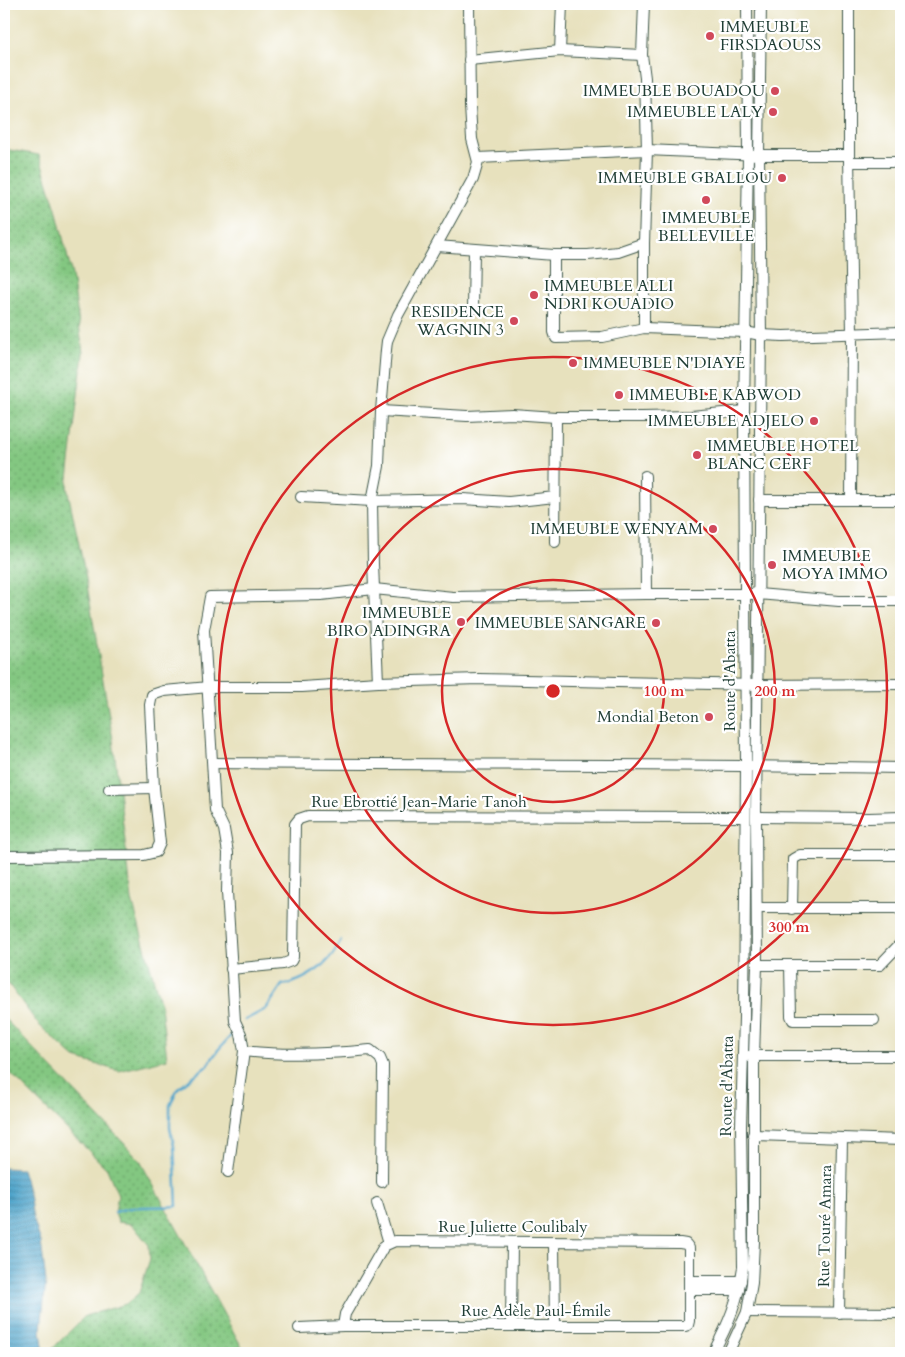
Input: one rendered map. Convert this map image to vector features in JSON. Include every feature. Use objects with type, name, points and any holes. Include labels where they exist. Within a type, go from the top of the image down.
[{"type":"street","points":[[378,682],[372,501],[380,466],[381,411],[388,341],[398,315],[473,179],[478,158],[472,139],[469,4]]},
{"type":"street","points":[[560,51],[562,4]]},
{"type":"street","points":[[644,4],[642,55],[646,78],[648,150],[644,243],[644,328]]},
{"type":"street","name":"Route d'Abatta","points":[[728,1353],[747,1312],[752,1284],[754,1242],[753,1135],[748,1056],[744,817],[746,766],[744,411],[748,155],[747,4]]},
{"type":"street","name":"Route d'Abatta","points":[[714,1353],[732,1316],[740,1285],[743,1231],[741,1126],[757,964],[756,817],[761,335],[759,155],[761,4]]},
{"type":"street","points":[[849,4],[852,500]]},
{"type":"street","points":[[469,60],[560,51],[642,55]]},
{"type":"street","points":[[478,158],[648,150],[901,162]]},
{"type":"street","points":[[437,246],[554,255],[609,253],[644,243]]},
{"type":"street","points":[[473,309],[474,250]]},
{"type":"street","points":[[554,255],[554,332],[556,338],[602,337],[644,328],[745,332],[761,335],[901,332]]},
{"type":"street","points":[[381,411],[468,416],[512,414],[556,417],[691,416],[744,411]]},
{"type":"street","points":[[554,542],[556,417]]},
{"type":"street","points":[[645,476],[646,594]]},
{"type":"street","points":[[301,497],[372,501],[463,499],[509,502],[555,498]]},
{"type":"street","points":[[759,500],[901,500]]},
{"type":"street","points":[[228,1172],[244,1051],[241,1034],[235,1020],[227,892],[228,853],[224,829],[215,810],[209,687],[204,630],[210,597],[321,595],[374,589],[454,597],[758,594],[839,601],[901,601]]},
{"type":"street","points":[[4,856],[144,856],[156,852],[160,843],[154,788],[150,705],[152,695],[164,691],[209,687],[302,687],[378,682],[478,679],[758,685],[901,684]]},
{"type":"street","points":[[213,763],[901,768]]},
{"type":"street","points":[[109,789],[154,788]]},
{"type":"street","name":"Rue Ebrottié Jean-Marie Tanoh","points":[[232,969],[283,964],[291,961],[293,957],[295,824],[299,819],[308,816],[744,817]]},
{"type":"street","points":[[756,817],[869,818],[901,816]]},
{"type":"street","points":[[792,908],[794,856],[901,855]]},
{"type":"street","points":[[757,908],[896,908],[901,910]]},
{"type":"street","points":[[757,964],[790,966],[880,965],[901,944]]},
{"type":"street","points":[[790,966],[791,1016],[793,1020],[874,1020]]},
{"type":"street","points":[[244,1051],[273,1054],[315,1054],[370,1050],[375,1053],[383,1065],[382,1182]]},
{"type":"street","points":[[748,1056],[901,1056]]},
{"type":"street","points":[[753,1135],[901,1140]]},
{"type":"street","name":"Rue Touré Amara","points":[[839,1314],[842,1139]]},
{"type":"street","points":[[343,1326],[345,1314],[384,1246],[390,1243],[377,1203]]},
{"type":"street","name":"Rue Juliette Coulibaly","points":[[390,1243],[395,1241],[686,1244],[689,1248],[690,1285]]},
{"type":"street","points":[[511,1326],[512,1242]]},
{"type":"street","points":[[554,1242],[555,1326]]},
{"type":"street","points":[[690,1285],[740,1285]]},
{"type":"street","name":"Rue Adèle Paul-Émile","points":[[299,1328],[343,1326],[685,1326],[688,1325],[689,1321],[690,1285]]},
{"type":"street","points":[[747,1312],[901,1313]]},
{"type":"green space","points":[[4,149],[39,155],[56,209],[72,275],[83,353],[67,487],[85,573],[113,740],[132,900],[161,1006],[167,1059],[119,1071],[75,1058],[38,1024],[4,978]]},
{"type":"green space","points":[[4,1018],[139,1159],[245,1353],[48,1353],[85,1316],[126,1304],[139,1293],[150,1259],[149,1245],[132,1224],[118,1222],[115,1212],[118,1195],[107,1169],[4,1067]]},
{"type":"water","points":[[4,1168],[22,1169],[33,1218],[41,1242],[46,1281],[41,1330],[44,1353],[4,1353]]},
{"type":"waterway","points":[[245,1020],[266,1009],[282,985],[289,984],[317,970],[329,960],[341,940]]},
{"type":"waterway","points":[[115,1212],[138,1207],[177,1206],[174,1146],[170,1128],[170,1105],[178,1088],[207,1066],[236,1030]]},
{"type":"place","name":"IMMEUBLE FIRSDAOUSS","points":[[710,36]]},
{"type":"place","name":"IMMEUBLE BOUADOU","points":[[775,91]]},
{"type":"place","name":"IMMEUBLE LALY","points":[[773,112]]},
{"type":"place","name":"IMMEUBLE GBALLOU","points":[[782,178]]},
{"type":"place","name":"IMMEUBLE BELLEVILLE","points":[[706,200]]},
{"type":"place","name":"IMMEUBLE ALLI NDRI KOUADIO","points":[[534,295]]},
{"type":"place","name":"RESIDENCE WAGNIN 3","points":[[514,321]]},
{"type":"place","name":"IMMEUBLE N'DIAYE","points":[[573,363]]},
{"type":"place","name":"IMMEUBLE KABWOD","points":[[619,395]]},
{"type":"place","name":"IMMEUBLE ADJELO","points":[[814,421]]},
{"type":"place","name":"IMMEUBLE HOTEL BLANC CERF","points":[[697,455]]},
{"type":"place","name":"IMMEUBLE WENYAM","points":[[713,529]]},
{"type":"place","name":"IMMEUBLE MOYA IMMO","points":[[772,565]]},
{"type":"place","name":"IMMEUBLE BIRO ADINGRA","points":[[461,622]]},
{"type":"place","name":"IMMEUBLE SANGARE","points":[[656,623]]},
{"type":"place","name":"Mondial Beton","points":[[709,717]]}]
